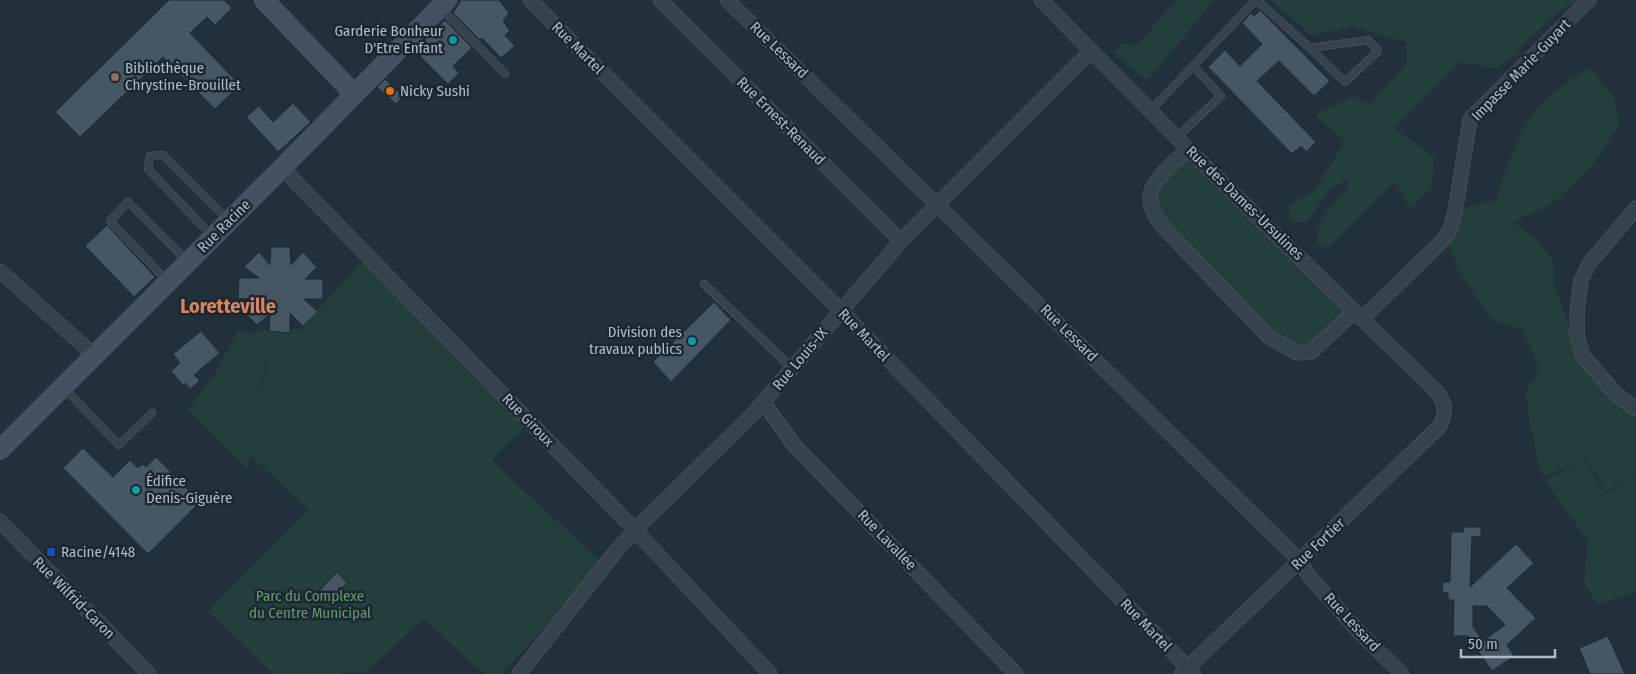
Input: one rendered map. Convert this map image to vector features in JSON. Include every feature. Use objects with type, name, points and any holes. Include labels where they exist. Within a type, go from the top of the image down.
[{"type":"main road","points":[[264,0],[354,94]]},
{"type":"main road","name":"Rue Racine","points":[[0,450],[444,4]]},
{"type":"street","name":"Rue Martel","points":[[530,0],[840,311],[1187,672]]},
{"type":"street","name":"Rue Ernest-Renaud","points":[[660,0],[901,241]]},
{"type":"street","name":"Rue Lessard","points":[[727,0],[1300,561],[1308,576],[1348,620],[1402,674]]},
{"type":"street","name":"Rue des Dames-Ursulines","points":[[1041,0],[1188,149],[1434,389],[1443,399],[1445,408]]},
{"type":"street","name":"Impasse Marie-Guyart","points":[[1188,149],[1155,182],[1150,195],[1150,206],[1156,220],[1269,337],[1297,353],[1311,352],[1359,314],[1444,239],[1451,227],[1456,207],[1470,119],[1589,0]]},
{"type":"street","name":"Rue Louis-IX","points":[[519,674],[616,551],[635,530],[754,413],[901,241],[1091,51]]},
{"type":"street","name":"Rue Giroux","points":[[282,168],[635,530],[770,674]]},
{"type":"street","points":[[1636,208],[1589,264],[1581,280],[1577,310],[1577,335],[1583,356],[1615,393],[1636,409]]},
{"type":"street","points":[[1,273],[94,355]]},
{"type":"street","name":"Rue Lavallée","points":[[763,402],[794,445],[1016,674]]},
{"type":"street","name":"Rue Fortier","points":[[1187,672],[1440,426],[1445,408]]},
{"type":"street","name":"Rue Wilfrid-Caron","points":[[0,521],[149,674]]},
{"type":"lane","points":[[1150,111],[1257,0],[1345,82],[1378,50],[1368,40],[1310,48]]},
{"type":"lane","points":[[444,4],[505,74]]},
{"type":"lane","points":[[1177,138],[1221,96],[1193,66]]},
{"type":"lane","points":[[213,237],[148,169],[150,156],[163,154],[229,221]]},
{"type":"lane","points":[[168,282],[110,221],[128,202],[188,262]]},
{"type":"lane","points":[[704,284],[792,368]]},
{"type":"lane","points":[[63,386],[120,445],[152,414]]},
{"type":"green space","points":[[1176,0],[1216,0],[1147,81],[1113,53],[1123,43],[1136,46]]},
{"type":"green space","points":[[1270,0],[1581,0],[1562,9],[1520,48],[1518,54],[1496,68],[1460,62],[1394,128],[1435,158],[1431,189],[1410,209],[1395,182],[1327,249],[1317,243],[1319,228],[1326,213],[1348,188],[1347,180],[1330,189],[1307,222],[1291,222],[1288,206],[1315,190],[1345,141],[1314,115],[1353,96],[1369,104],[1406,65],[1406,42],[1353,27],[1311,35]]},
{"type":"green space","points":[[1590,67],[1614,98],[1619,125],[1592,166],[1553,203],[1513,222],[1535,238],[1553,261],[1553,284],[1558,293],[1576,349],[1607,396],[1636,411],[1636,475],[1606,491],[1586,458],[1584,458],[1605,494],[1636,476],[1636,591],[1598,605],[1584,583],[1588,541],[1545,481],[1582,460],[1543,477],[1535,450],[1525,392],[1540,370],[1522,329],[1492,319],[1473,293],[1458,268],[1448,242],[1465,207],[1496,200],[1517,143],[1528,121],[1539,105]]},
{"type":"green space","points":[[1188,149],[1355,311],[1314,347],[1285,347],[1167,231],[1150,195]]},
{"type":"green space","name":"Parc du Complexe du Centre Municipal","points":[[365,258],[529,423],[491,460],[603,563],[502,674],[483,674],[424,619],[365,673],[273,674],[208,611],[309,510],[250,455],[248,469],[188,410],[216,372],[238,330],[251,335],[262,329],[300,330]],"holes":[[[267,356],[268,358],[256,420]]]},
{"type":"building","points":[[169,0],[224,0],[232,8],[215,25],[207,17],[190,33],[240,85],[215,109],[163,57],[80,137],[55,112]]},
{"type":"building","points":[[461,0],[499,0],[509,13],[503,21],[510,31],[505,35],[515,46],[501,58],[482,38],[480,40],[453,13]]},
{"type":"building","points":[[1260,10],[1330,81],[1314,96],[1279,61],[1257,81],[1316,142],[1306,152],[1301,146],[1292,154],[1208,67],[1225,50],[1240,66],[1262,44],[1242,23],[1251,13],[1254,16]]},
{"type":"building","points":[[445,20],[472,48],[453,66],[459,73],[448,84],[414,50]]},
{"type":"building","name":"Nicky Sushi","points":[[385,79],[403,96],[396,104],[377,87]]},
{"type":"building","points":[[293,103],[311,122],[278,152],[246,117],[259,106],[273,122]]},
{"type":"building","points":[[107,225],[155,277],[134,297],[85,246]]},
{"type":"building","points":[[271,247],[290,247],[291,265],[303,252],[317,267],[305,279],[323,279],[323,299],[304,299],[318,312],[303,326],[290,313],[290,333],[269,331],[270,314],[257,325],[243,311],[257,298],[238,299],[239,278],[259,278],[244,267],[259,252],[270,265]]},
{"type":"building","name":"Division des travaux publics","points":[[714,302],[731,320],[671,382],[653,362]]},
{"type":"building","points":[[201,331],[220,353],[194,375],[200,381],[190,389],[185,383],[183,385],[171,371],[180,363],[173,354]]},
{"type":"building","name":"Édifice Denis-Giguère","points":[[83,448],[113,477],[130,460],[138,468],[143,464],[146,467],[156,457],[200,502],[148,554],[63,468]]},
{"type":"building","points":[[1464,527],[1481,527],[1481,537],[1472,536],[1470,587],[1516,544],[1534,563],[1507,588],[1536,618],[1507,645],[1514,656],[1492,671],[1468,636],[1453,636],[1454,600],[1448,600],[1448,593],[1442,593],[1443,582],[1450,582],[1451,532],[1463,532]],"holes":[[[1473,606],[1487,606],[1505,625],[1483,641],[1473,627]]]},
{"type":"building","points":[[337,572],[347,583],[329,602],[318,592]]},
{"type":"building","points":[[1608,636],[1625,674],[1590,674],[1579,648]]},
{"type":"place","name":"Garderie Bonheur D'Etre Enfant","points":[[453,40]]},
{"type":"place","name":"Bibliothèque Chrystine-Brouillet","points":[[115,77]]},
{"type":"place","name":"Nicky Sushi","points":[[390,91]]},
{"type":"place","name":"Division des travaux publics","points":[[692,341]]},
{"type":"place","name":"Édifice Denis-Giguère","points":[[136,490]]},
{"type":"place","name":"Racine/4148","points":[[51,552]]},
{"type":"district","name":"Loretteville","points":[[228,306]]}]
